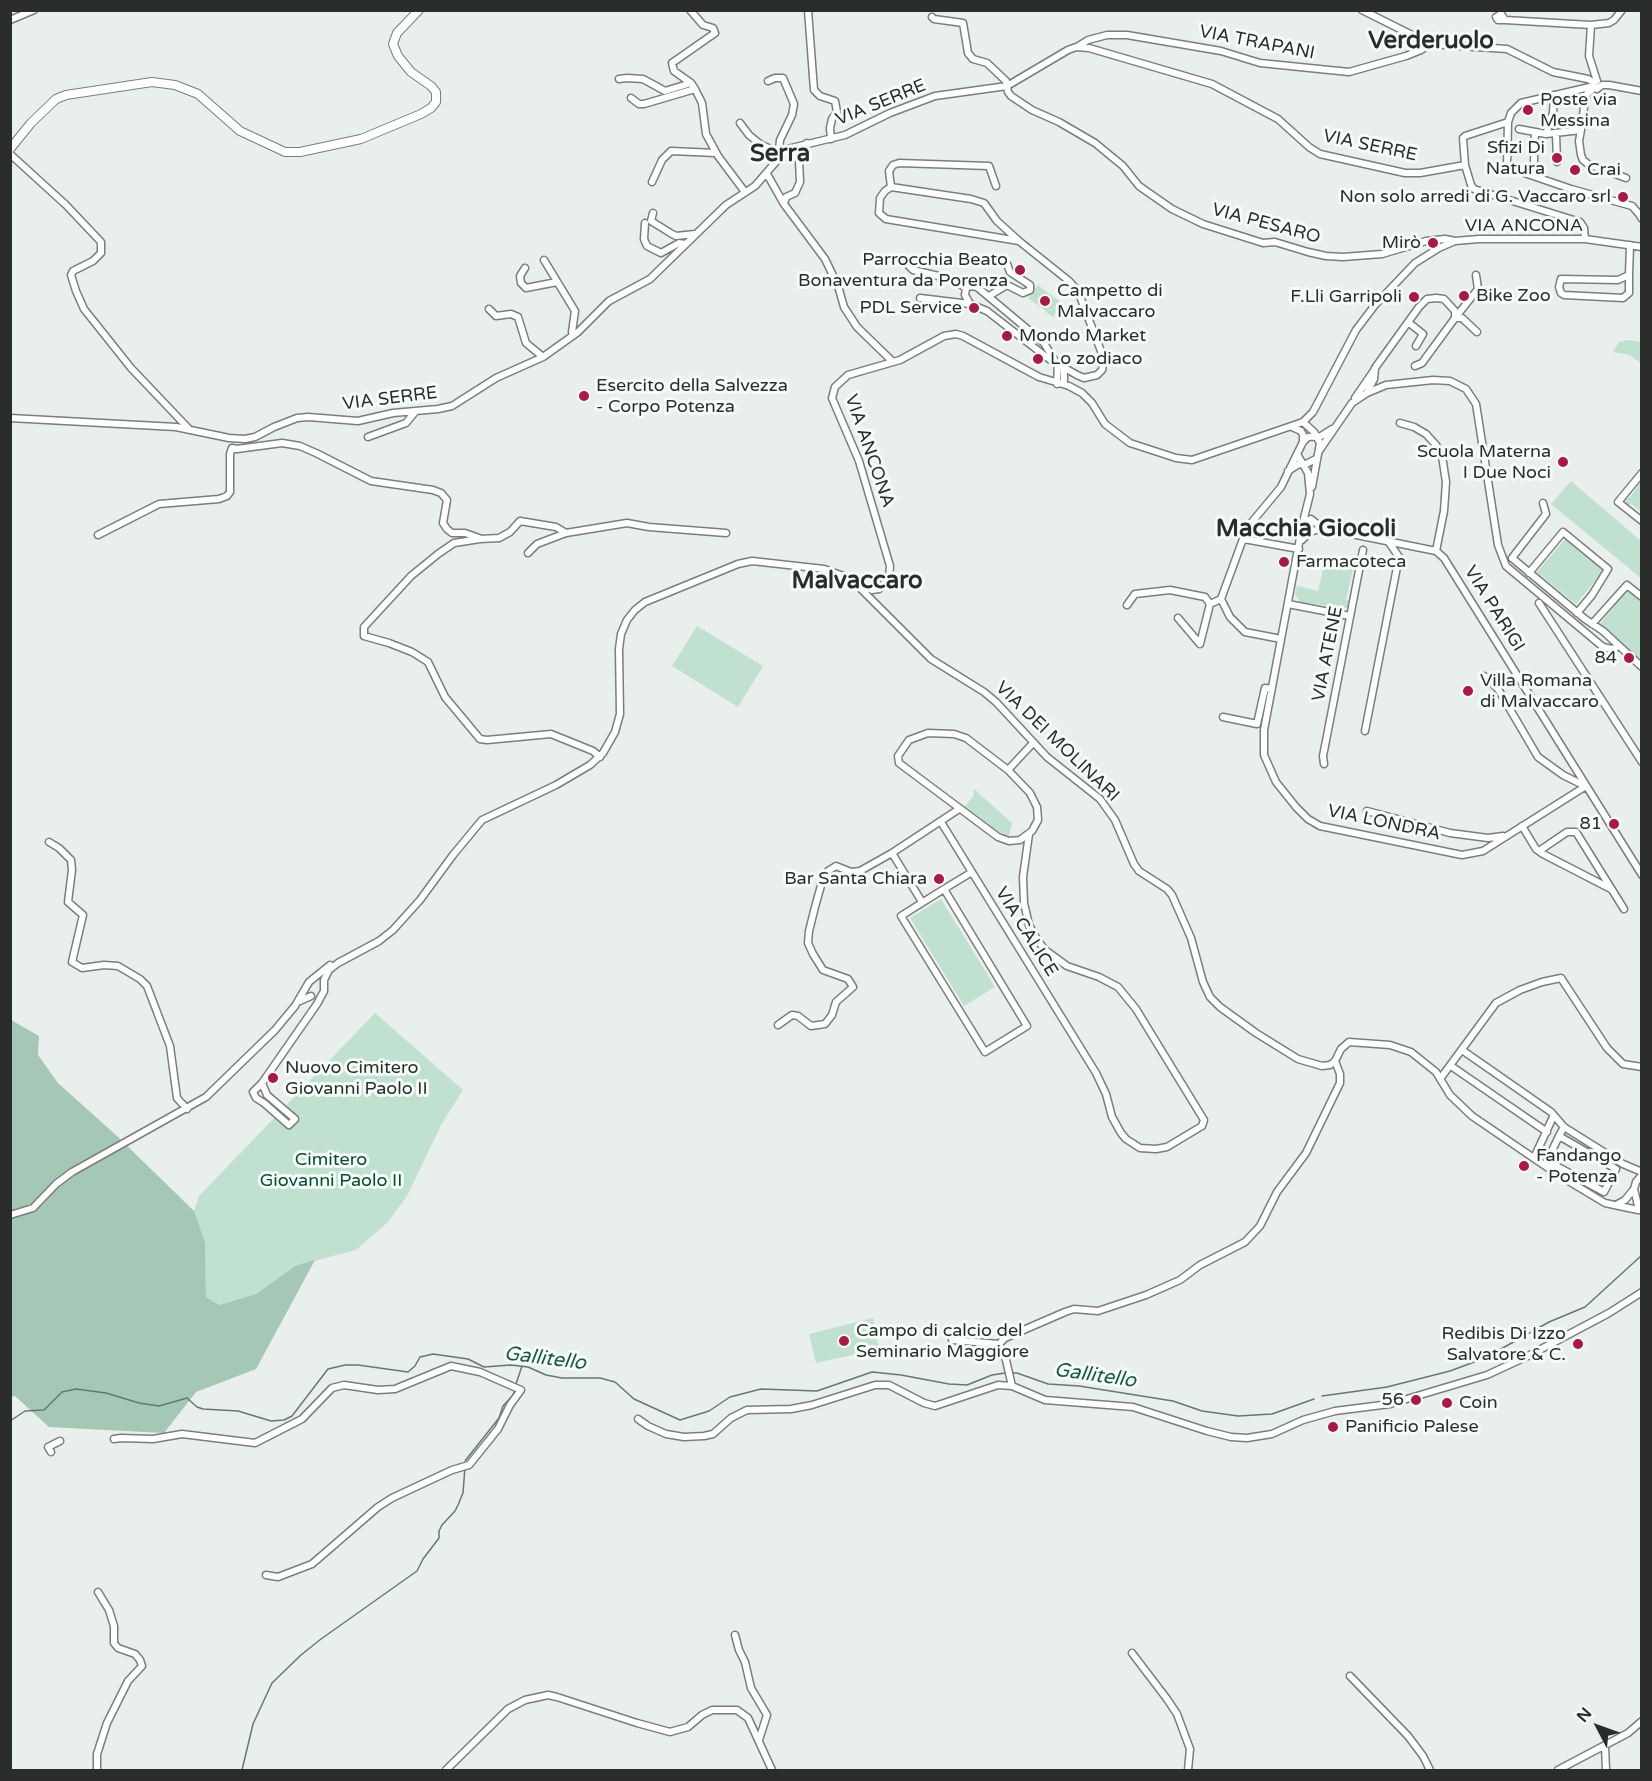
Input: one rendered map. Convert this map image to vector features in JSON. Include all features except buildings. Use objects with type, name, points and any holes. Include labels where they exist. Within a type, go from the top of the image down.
[{"type":"main road","points":[[12,144],[56,99],[66,95],[152,82],[175,85],[198,94],[240,131],[285,152],[300,152],[361,139],[421,114],[436,102],[436,92],[411,72],[398,56],[393,44],[397,33],[418,10]]},
{"type":"street","points":[[10,20],[34,10]]},
{"type":"street","points":[[690,10],[703,25],[713,28],[715,33],[672,63],[674,71],[693,86],[704,114],[706,134],[745,192]]},
{"type":"street","points":[[808,10],[814,90],[820,96],[835,101],[837,112],[832,119],[831,139]]},
{"type":"street","points":[[1362,10],[1430,44],[1507,49],[1553,72],[1588,79],[1596,85]]},
{"type":"street","points":[[1505,20],[1591,25],[1614,20],[1622,10]]},
{"type":"street","name":"VIA PESARO","points":[[932,17],[963,23],[968,53],[973,59],[992,67],[1006,81],[1011,96],[1032,110],[1095,142],[1123,166],[1139,186],[1172,209],[1203,224],[1263,243],[1275,242],[1326,256],[1382,254],[1426,241],[1445,239],[1455,241]]},
{"type":"street","points":[[1591,25],[1589,56],[1596,73],[1596,85],[1585,100],[1579,141],[1581,155],[1588,165],[1626,178]]},
{"type":"street","name":"VIA TRAPANI","points":[[1076,47],[1088,40],[1107,34],[1127,35],[1211,49],[1260,63],[1311,70],[1349,72],[1407,56],[1421,51],[1430,44]]},
{"type":"street","name":"VIA SERRE","points":[[10,418],[189,429],[229,438],[255,437],[297,418],[358,421],[393,413],[452,406],[496,378],[543,357],[574,335],[609,301],[650,279],[726,205],[755,186],[787,149],[831,139],[935,96],[1007,86],[1076,47],[1089,48],[1212,84],[1278,118],[1309,147],[1320,154],[1405,172],[1420,173],[1465,165]]},
{"type":"street","points":[[768,81],[783,78],[794,104],[792,115],[780,140],[781,154]]},
{"type":"street","points":[[619,80],[643,79],[665,91],[693,86]]},
{"type":"street","points":[[1641,91],[1596,85],[1521,103],[1511,113],[1509,122],[1507,167],[1571,189],[1632,206],[1640,213],[1641,219]]},
{"type":"street","points":[[632,98],[639,104],[644,104],[693,86]]},
{"type":"street","points":[[1546,134],[1553,113],[1554,95]]},
{"type":"street","points":[[1509,122],[1465,136],[1462,141],[1471,186],[1474,189],[1580,222],[1584,225],[1585,239]]},
{"type":"street","points":[[740,123],[760,144],[781,154]]},
{"type":"street","points":[[1519,129],[1546,134],[1581,130]]},
{"type":"street","points":[[1533,161],[1535,132]]},
{"type":"street","points":[[1557,134],[1557,162]]},
{"type":"street","points":[[784,204],[786,197],[795,193],[800,182],[799,161],[807,143]]},
{"type":"street","points":[[652,182],[662,160],[671,151],[717,153]]},
{"type":"street","points":[[10,154],[66,205],[102,242],[101,253],[93,261],[73,271],[71,275],[84,309],[131,368],[189,429]]},
{"type":"street","points":[[891,187],[889,171],[893,165],[900,163],[990,166],[996,186]]},
{"type":"street","points":[[767,174],[784,204],[825,259],[838,286],[844,307],[857,327],[893,362]]},
{"type":"street","points":[[920,298],[970,304],[987,311],[1071,373],[1084,378],[1097,375],[1104,364],[1101,348],[1074,286],[997,221],[984,203],[972,199],[891,187],[885,190],[880,198],[879,213],[886,219],[1019,241]]},
{"type":"street","points":[[653,213],[651,221],[676,236],[695,234]]},
{"type":"street","points":[[645,224],[644,239],[647,246],[661,252],[679,243],[685,244]]},
{"type":"street","name":"VIA ANCONA","points":[[1061,383],[1087,398],[1105,424],[1120,437],[1138,446],[1184,459],[1207,456],[1303,422],[1313,412],[1356,330],[1375,305],[1415,263],[1455,241],[1585,239],[1641,247]]},
{"type":"street","points":[[1629,275],[1618,280],[1561,279],[1559,287],[1564,295],[1625,297],[1629,294],[1630,245]]},
{"type":"street","points":[[544,260],[575,311],[572,332],[574,335]]},
{"type":"street","points":[[989,296],[1007,285],[1023,293],[1030,290],[1030,285],[1010,272],[1007,264]]},
{"type":"street","points":[[908,265],[913,270],[951,279],[966,288]]},
{"type":"street","points":[[525,268],[520,276],[521,283],[526,288],[557,282]]},
{"type":"street","points":[[1415,366],[1422,363],[1478,289],[1476,275]]},
{"type":"street","points":[[966,288],[971,285],[978,287],[1046,345],[1061,365],[1061,383]]},
{"type":"street","points":[[966,288],[965,295],[970,304]]},
{"type":"street","points":[[1313,521],[1303,522],[1316,459],[1332,429],[1419,306],[1427,299],[1444,299],[1455,311],[1455,318]]},
{"type":"street","points":[[489,309],[496,316],[511,314],[518,317],[526,343],[543,357]]},
{"type":"street","points":[[1455,318],[1462,318],[1477,332]]},
{"type":"street","points":[[1408,322],[1423,334],[1416,346]]},
{"type":"street","name":"VIA ANCONA","points":[[857,585],[872,590],[879,589],[889,578],[890,566],[859,461],[834,404],[832,394],[838,383],[848,375],[893,362],[944,336],[956,334],[1047,380]]},
{"type":"street","points":[[1040,351],[1046,345]]},
{"type":"street","points":[[1047,380],[1061,365]]},
{"type":"street","points":[[1367,393],[1374,379],[1375,368]]},
{"type":"street","points":[[1056,372],[1061,383]]},
{"type":"street","points":[[1061,383],[1071,373]]},
{"type":"street","points":[[1374,379],[1386,385]]},
{"type":"street","points":[[1047,380],[1061,383]]},
{"type":"street","points":[[1352,403],[1367,393],[1386,385],[1433,380],[1450,381],[1470,393],[1476,404],[1502,560],[1509,570],[1603,647],[1612,649],[1619,646]]},
{"type":"street","points":[[368,437],[406,423],[415,412]]},
{"type":"street","points":[[1313,412],[1315,434]]},
{"type":"street","points":[[1303,422],[1320,443],[1319,451]]},
{"type":"street","points":[[1210,604],[1221,599],[1247,528],[1281,487],[1303,438],[1303,422]]},
{"type":"street","points":[[1306,508],[1313,521],[1322,528],[1436,551],[1444,511],[1446,482],[1442,456],[1437,445],[1426,434],[1400,423]]},
{"type":"street","points":[[1292,427],[1303,438]]},
{"type":"street","points":[[1303,438],[1315,434],[1321,436],[1332,429]]},
{"type":"street","points":[[98,535],[159,504],[219,499],[227,496],[230,492],[232,448],[229,438]]},
{"type":"street","points":[[232,448],[282,443],[300,446],[371,481],[441,493],[447,500],[443,523],[447,529],[453,533],[465,533],[480,539]]},
{"type":"street","points":[[1297,454],[1309,480],[1310,494]]},
{"type":"street","points":[[1288,471],[1299,464],[1304,465],[1316,459]]},
{"type":"street","points":[[1641,473],[1618,502],[1641,521]]},
{"type":"street","points":[[1543,503],[1546,514],[1512,558],[1619,646],[1641,667]]},
{"type":"street","points":[[566,533],[556,527],[520,521],[505,536],[499,538],[454,543],[411,576],[364,627],[364,636],[412,652],[428,662],[445,696],[480,739],[491,740],[548,733],[600,756]]},
{"type":"street","points":[[1244,539],[1300,546],[1310,532],[1313,521]]},
{"type":"street","name":"VIA LONDRA","points":[[1303,522],[1263,730],[1266,764],[1275,782],[1313,822],[1327,828],[1462,855],[1483,851],[1586,786]]},
{"type":"street","points":[[528,553],[537,544],[566,533],[627,523],[649,527],[726,532]]},
{"type":"street","points":[[1233,524],[1247,528]]},
{"type":"street","points":[[1310,532],[1322,528]]},
{"type":"street","points":[[1529,573],[1563,532],[1572,539],[1608,569],[1592,595],[1577,613]]},
{"type":"street","points":[[1356,536],[1363,550],[1374,540]]},
{"type":"street","points":[[1388,541],[1399,557]]},
{"type":"street","points":[[1365,731],[1399,557],[1413,546]]},
{"type":"street","name":"VIA ATENE","points":[[1324,764],[1323,756],[1363,550]]},
{"type":"street","name":"VIA PARIGI","points":[[1436,551],[1444,558],[1641,875]]},
{"type":"street","points":[[295,1006],[310,981],[326,968],[376,943],[393,930],[426,892],[481,821],[556,785],[600,756],[612,738],[619,718],[621,634],[627,620],[640,606],[745,562],[824,569],[849,578],[857,585]]},
{"type":"street","name":"VIA DEI MOLINARI","points":[[857,585],[931,659],[984,692],[1057,766],[1100,799],[1115,820],[1139,871],[1162,884],[1172,895],[1191,938],[1203,982],[1210,997],[1256,1033],[1298,1059],[1322,1066],[1330,1065],[1335,1061]]},
{"type":"street","points":[[1592,624],[1627,585],[1641,597]]},
{"type":"street","points":[[1127,605],[1135,594],[1170,590],[1205,597],[1210,604],[1200,644],[1178,618]]},
{"type":"street","points":[[1221,599],[1230,617],[1245,632],[1281,639]]},
{"type":"street","points":[[1539,603],[1641,762]]},
{"type":"street","points":[[1288,604],[1350,616]]},
{"type":"street","points":[[1484,676],[1498,689],[1543,762],[1586,786]]},
{"type":"street","points":[[1223,717],[1257,724],[1265,688],[1271,689]]},
{"type":"street","points":[[928,733],[954,734],[979,746],[1008,770],[1030,793],[1037,807],[1038,820],[1029,834],[1020,840],[1003,839],[959,809],[899,763],[898,756],[909,741],[928,733]]},
{"type":"street","points":[[1008,770],[1033,743]]},
{"type":"street","points":[[778,1025],[792,1015],[798,1016],[811,1026],[825,1024],[832,1016],[836,1002],[853,987],[848,979],[824,970],[808,943],[808,931],[822,882],[828,871],[836,866],[850,872],[860,872],[959,809]]},
{"type":"street","points":[[1367,811],[1450,833],[1488,838],[1507,836]]},
{"type":"street","name":"VIA CALICE","points":[[941,822],[1102,1084],[1116,1126],[1134,1145],[1149,1150],[1162,1149],[1174,1144],[1204,1124],[1201,1114],[1142,1019],[1118,987],[1100,976],[1067,966],[1045,950],[1029,925],[1023,903],[1023,877],[1029,834]]},
{"type":"street","points":[[1521,826],[1539,851],[1611,889]]},
{"type":"street","points":[[1539,851],[1567,832],[1571,830],[1576,832],[1624,909]]},
{"type":"street","points":[[49,842],[71,860],[68,902],[83,915],[72,962],[82,968],[118,966],[147,986],[170,1046],[177,1098],[187,1109]]},
{"type":"street","points":[[892,853],[922,903]]},
{"type":"street","points":[[944,890],[1027,1026],[985,1052],[901,916],[972,872]]},
{"type":"street","points":[[10,1215],[33,1208],[69,1174],[210,1094],[267,1039],[303,998],[315,996],[324,991],[328,971],[338,963]]},
{"type":"street","points":[[1440,1079],[1496,1003],[1520,990],[1561,978],[1607,1048],[1623,1064],[1641,1067]]},
{"type":"street","points":[[314,979],[324,984]]},
{"type":"street","points":[[262,1083],[267,1095],[295,1119],[289,1125],[253,1092],[262,1083],[314,1008],[315,996],[307,988]]},
{"type":"street","points":[[952,1340],[999,1344],[1005,1338],[1065,1311],[1074,1309],[1098,1311],[1146,1295],[1180,1280],[1200,1265],[1245,1242],[1260,1226],[1277,1192],[1306,1153],[1340,1083],[1340,1074],[1335,1061],[1341,1049],[1349,1042],[1389,1044],[1411,1052],[1436,1072],[1450,1095],[1472,1116],[1534,1158],[1612,1206],[1640,1211],[1631,1174],[1623,1164]]},
{"type":"street","points":[[1462,1050],[1551,1112],[1563,1127],[1641,1174],[1625,1200],[1612,1206]]},
{"type":"street","points":[[1451,1066],[1548,1132]]},
{"type":"street","points":[[1534,1158],[1548,1132],[1553,1116]]},
{"type":"street","points":[[1559,1136],[1616,1169],[1604,1192],[1564,1175],[1547,1161],[1563,1127]]},
{"type":"street","points":[[638,1419],[666,1434],[684,1437],[713,1434],[731,1418],[747,1410],[790,1409],[812,1405],[875,1385],[889,1385],[924,1403],[935,1406],[998,1385],[1011,1385],[1045,1400],[1133,1407],[1231,1437],[1246,1438],[1272,1434],[1324,1414],[1390,1404],[1487,1375],[1609,1313],[1641,1292]]},
{"type":"street","points":[[999,1344],[1006,1360],[1011,1385]]},
{"type":"street","points":[[114,1439],[153,1439],[182,1434],[255,1443],[302,1419],[325,1394],[336,1386],[395,1389],[451,1366],[480,1372],[521,1390],[498,1428],[469,1465],[452,1470],[385,1502],[312,1564],[278,1577],[266,1575]]},
{"type":"street","points":[[51,1452],[48,1447],[60,1441]]},
{"type":"street","points":[[98,1592],[109,1610],[114,1626],[114,1643],[118,1648],[135,1654],[142,1666],[128,1681],[107,1723],[97,1754],[98,1770]]},
{"type":"street","points":[[735,1635],[751,1688],[767,1715],[759,1741]]},
{"type":"street","points":[[1132,1653],[1177,1714],[1190,1749],[1188,1770]]},
{"type":"street","points":[[1350,1676],[1417,1748],[1430,1770]]},
{"type":"street","points":[[446,1770],[508,1709],[525,1700],[545,1695],[558,1696],[670,1732],[688,1727],[712,1710],[737,1710],[748,1718],[772,1770]]},
{"type":"street","points":[[1558,1770],[1628,1733],[1641,1721]]},
{"type":"street","points":[[1605,1745],[1606,1770]]},
{"type":"green space","name":"Campetto di Malvaccaro","points":[[1038,285],[1063,304],[1053,317],[1028,298]]},
{"type":"green space","points":[[1628,340],[1641,342],[1641,363],[1629,355],[1613,352],[1619,342]]},
{"type":"green space","points":[[1571,481],[1641,541],[1641,578],[1551,504]]},
{"type":"green space","points":[[1641,482],[1641,512],[1632,504],[1627,505],[1622,501],[1625,496],[1630,497]]},
{"type":"green space","points":[[1566,538],[1604,570],[1576,604],[1537,572]]},
{"type":"green space","points":[[1326,558],[1354,565],[1346,600],[1350,601],[1348,607],[1300,602],[1295,594],[1297,586],[1318,591]]},
{"type":"green space","points":[[1627,590],[1641,602],[1641,662],[1599,625]]},
{"type":"green space","points":[[697,626],[763,666],[738,707],[672,666]]},
{"type":"green space","points":[[974,789],[1012,823],[1009,836],[993,829],[964,807],[973,797]]},
{"type":"green space","points":[[941,899],[995,987],[964,1006],[910,918]]},
{"type":"green space","name":"Cimitero Giovanni Paolo II","points":[[375,1013],[463,1090],[442,1123],[407,1196],[387,1223],[356,1250],[295,1266],[256,1294],[219,1305],[206,1297],[205,1242],[194,1211],[199,1196]]},
{"type":"green space","points":[[11,1020],[39,1036],[38,1055],[58,1083],[117,1136],[194,1211],[205,1242],[206,1297],[219,1305],[256,1294],[295,1266],[315,1260],[256,1369],[196,1392],[164,1433],[49,1427],[15,1396],[11,1397]]},
{"type":"green space","name":"Campo di calcio del Seminario Maggiore","points":[[873,1318],[879,1349],[816,1363],[809,1334]]},
{"type":"waterway","name":"Gallitello","points":[[1322,1396],[1387,1387],[1450,1371],[1485,1358],[1549,1322],[1585,1307],[1642,1255]]},
{"type":"waterway","name":"Gallitello","points":[[10,1421],[25,1411],[44,1410],[62,1392],[76,1389],[106,1393],[139,1403],[159,1406],[187,1398],[203,1409],[238,1411],[271,1421],[284,1420],[292,1416],[328,1369],[358,1365],[408,1372],[420,1357],[433,1354],[468,1359],[484,1367],[511,1365],[528,1367],[546,1375],[562,1378],[600,1378],[615,1382],[634,1399],[680,1420],[709,1411],[730,1397],[761,1389],[817,1391],[872,1372],[967,1385],[992,1375],[1005,1373]]},
{"type":"waterway","points":[[516,1384],[522,1366]]},
{"type":"waterway","name":"Gallitello","points":[[1010,1373],[1017,1373],[1048,1384],[1079,1386],[1173,1401],[1202,1411],[1238,1416],[1272,1414],[1314,1399]]},
{"type":"waterway","points":[[465,1461],[499,1418],[503,1406],[515,1390]]},
{"type":"waterway","points":[[242,1770],[253,1724],[272,1683],[321,1639],[417,1571],[439,1538],[442,1525],[458,1505],[463,1493],[465,1467]]},
{"type":"place","name":"Poste via Messina","points":[[1528,110]]},
{"type":"place","name":"Sfizi Di Natura","points":[[1557,158]]},
{"type":"place","name":"Crai","points":[[1575,170]]},
{"type":"place","name":"Non solo arredi di G. Vaccaro srl","points":[[1623,197]]},
{"type":"place","name":"Mirò","points":[[1433,243]]},
{"type":"place","name":"Parrocchia Beato Bonaventura da Porenza","points":[[1020,270]]},
{"type":"place","name":"Bike Zoo","points":[[1464,296]]},
{"type":"place","name":"F.Lli Garripoli","points":[[1414,297]]},
{"type":"place","name":"Campetto di Malvaccaro","points":[[1045,301]]},
{"type":"place","name":"PDL Service","points":[[974,308]]},
{"type":"place","name":"Mondo Market","points":[[1007,336]]},
{"type":"place","name":"Lo zodiaco","points":[[1038,359]]},
{"type":"place","name":"Esercito della Salvezza - Corpo Potenza","points":[[584,396]]},
{"type":"place","name":"Scuola Materna I Due Noci","points":[[1563,462]]},
{"type":"place","name":"Farmacoteca","points":[[1284,562]]},
{"type":"place","name":"84","points":[[1629,658]]},
{"type":"place","name":"Villa Romana di Malvaccaro","points":[[1468,691]]},
{"type":"place","name":"81","points":[[1614,824]]},
{"type":"place","name":"Bar Santa Chiara","points":[[939,879]]},
{"type":"place","name":"Nuovo Cimitero Giovanni Paolo II","points":[[273,1078]]},
{"type":"place","name":"Fandango - Potenza","points":[[1524,1166]]},
{"type":"place","name":"Campo di calcio del Seminario Maggiore","points":[[844,1341]]},
{"type":"place","name":"Redibis Di Izzo Salvatore & C.","points":[[1578,1344]]},
{"type":"place","name":"56","points":[[1416,1400]]},
{"type":"place","name":"Coin","points":[[1447,1403]]},
{"type":"place","name":"Panificio Palese","points":[[1333,1427]]},
{"type":"district","name":"Verderuolo","points":[[1431,42]]},
{"type":"district","name":"Serra","points":[[780,155]]},
{"type":"district","name":"Macchia Giocoli","points":[[1306,530]]},
{"type":"district","name":"Malvaccaro","points":[[857,582]]}]
